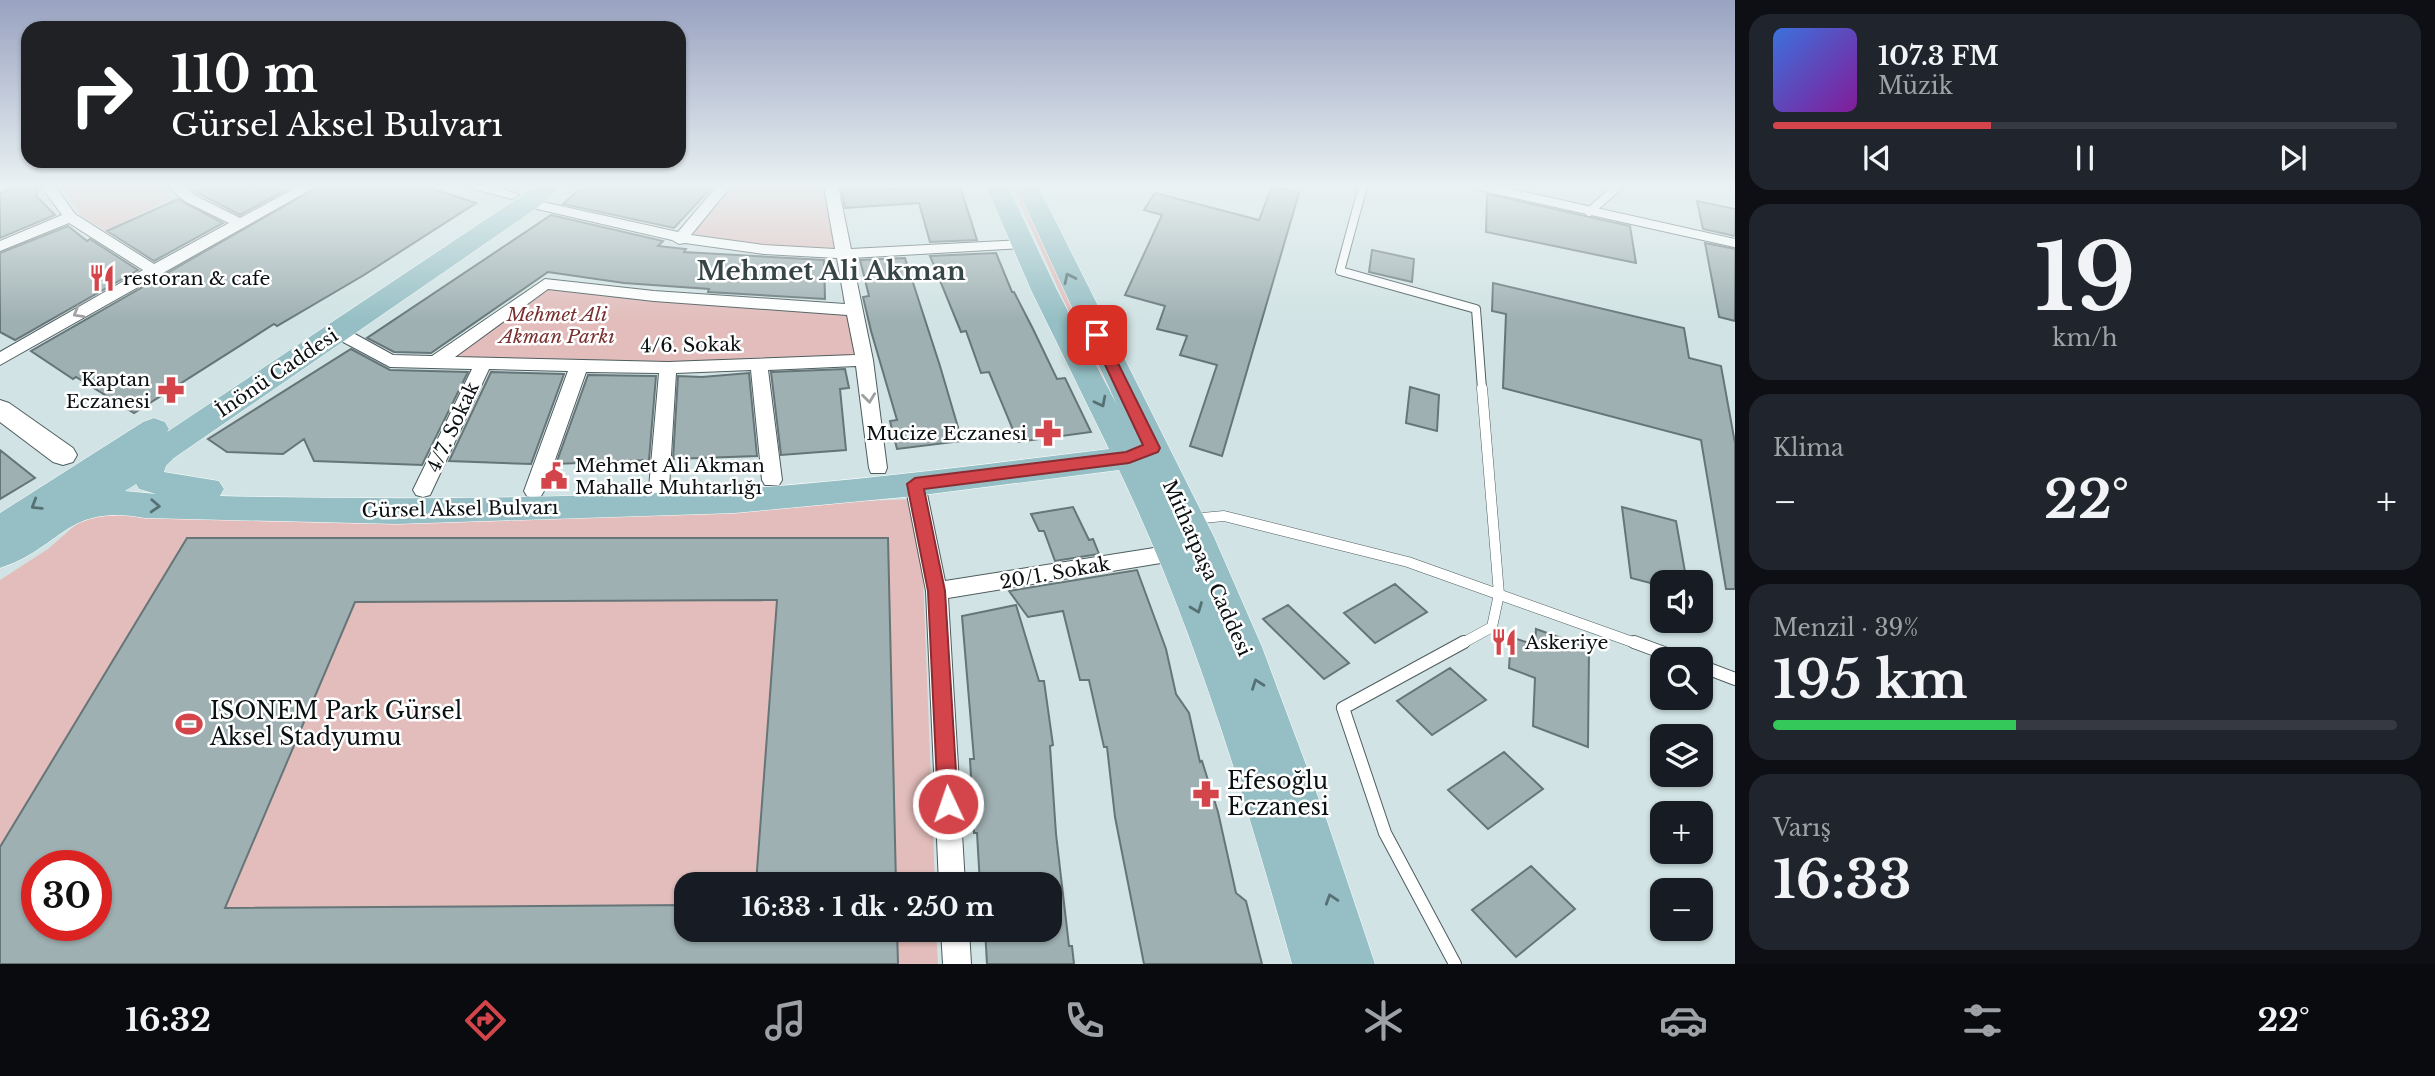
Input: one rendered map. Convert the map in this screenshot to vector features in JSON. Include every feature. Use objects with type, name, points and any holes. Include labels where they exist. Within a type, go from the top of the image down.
[{"type":"main road","name":"İnönü Caddesi","points":[[0,529],[105,478],[468,231]]},
{"type":"main road","name":"İnönü Caddesi","points":[[105,478],[147,474],[152,461],[165,448],[338,332],[473,231]]},
{"type":"main road","name":"Mithatpaşa Caddesi","points":[[1016,231],[1244,647],[1306,821],[1352,964]]},
{"type":"main road","name":"Mithatpaşa Caddesi","points":[[1045,231],[1134,450]]},
{"type":"main road","name":"Gürsel Aksel Bulvarı","points":[[105,478],[184,488],[534,491],[659,488],[772,480],[1008,452],[1134,450]]},
{"type":"main road","name":"Gürsel Aksel Bulvarı","points":[[105,478],[145,506],[397,512],[734,501],[915,484],[1134,450]]},
{"type":"main road","points":[[878,468],[915,484]]},
{"type":"main road","name":"Gürsel Aksel Bulvarı","points":[[0,555],[66,514],[93,503],[105,478]]},
{"type":"main road","name":"Mithatpaşa Caddesi","points":[[1172,516],[1173,553],[1193,596],[1230,693],[1315,964]]},
{"type":"street","points":[[0,246],[36,231]]},
{"type":"street","points":[[92,231],[154,270]]},
{"type":"street","points":[[0,359],[225,231]]},
{"type":"street","points":[[647,231],[679,240],[844,254],[1021,244]]},
{"type":"street","points":[[679,240],[687,231]]},
{"type":"street","points":[[840,231],[864,360],[878,468]]},
{"type":"street","points":[[436,362],[545,284],[654,296],[855,310]]},
{"type":"street","name":"4/6. Sokak","points":[[338,332],[390,361],[668,368],[864,360]]},
{"type":"street","name":"4/7. Sokak","points":[[423,491],[483,363]]},
{"type":"street","points":[[759,364],[772,480]]},
{"type":"street","points":[[534,491],[579,366]]},
{"type":"street","points":[[659,488],[668,368]]},
{"type":"street","name":"Gürsel Aksel Bulvarı","points":[[0,409],[105,478]]},
{"type":"street","points":[[915,484],[937,591],[951,872]]},
{"type":"street","name":"20/1. Sokak","points":[[937,591],[1173,553]]},
{"type":"street","points":[[956,942],[957,964]]},
{"type":"lane","points":[[1351,231],[1340,271],[1476,309],[1499,594],[1492,627],[1343,708],[1385,833],[1455,964]]},
{"type":"lane","points":[[1678,231],[1735,243]]},
{"type":"lane","points":[[1172,516],[1224,516],[1408,562],[1650,648]]},
{"type":"lane","points":[[1713,670],[1735,678]]},
{"type":"green space","points":[[687,231],[840,231],[844,254],[679,240]]},
{"type":"green space","points":[[1032,231],[1042,231],[1136,430],[1124,434]]},
{"type":"green space","name":"Mehmet Ali Akman Parkı","points":[[545,284],[855,310],[864,360],[668,368],[436,362]]},
{"type":"green space","points":[[920,499],[935,872],[674,872],[674,942],[937,942],[938,964],[0,964],[0,580],[48,549],[103,501],[428,515]]},
{"type":"building","points":[[0,231],[17,231],[0,238]]},
{"type":"building","points":[[55,231],[74,231],[138,270],[15,340],[0,332],[0,253]]},
{"type":"building","points":[[107,231],[208,231],[154,261]]},
{"type":"building","points":[[240,231],[432,231],[364,275],[277,326],[274,324],[134,413],[76,377],[73,379],[31,351]]},
{"type":"building","points":[[527,231],[620,231],[663,241],[658,246],[686,249],[684,252],[824,260],[825,299],[708,292],[709,289],[624,283],[548,272],[431,353],[394,352],[367,338]]},
{"type":"building","points":[[927,231],[974,231],[977,240],[930,242]]},
{"type":"building","points":[[1155,231],[1288,231],[1222,456],[1190,446],[1217,365],[1180,355],[1187,336],[1157,329],[1165,306],[1125,295]]},
{"type":"building","points":[[1631,231],[1636,263],[1486,232]]},
{"type":"building","points":[[1712,231],[1735,231],[1735,236]]},
{"type":"building","points":[[1705,243],[1735,249],[1735,321],[1719,317]]},
{"type":"building","points":[[1372,250],[1414,259],[1412,282],[1369,272]]},
{"type":"building","points":[[996,253],[1012,292],[1057,379],[1065,378],[1091,432],[1018,442],[989,372],[981,373],[966,331],[961,332],[930,256]]},
{"type":"building","points":[[905,258],[962,441],[897,449],[890,421],[897,420],[863,297],[869,296],[860,260]]},
{"type":"building","points":[[1493,283],[1684,328],[1689,358],[1721,366],[1735,443],[1735,589],[1726,589],[1701,440],[1503,388],[1506,314],[1492,311]]},
{"type":"building","points":[[351,349],[390,370],[468,372],[422,465],[314,461],[304,439],[283,454],[227,452],[208,439]]},
{"type":"building","points":[[845,369],[849,388],[840,389],[846,450],[781,455],[771,372]]},
{"type":"building","points":[[491,372],[564,374],[531,464],[449,461]]},
{"type":"building","points":[[749,373],[757,456],[673,459],[678,376]]},
{"type":"building","points":[[588,375],[656,376],[649,460],[556,464]]},
{"type":"building","points":[[1410,387],[1439,395],[1437,431],[1406,423]]},
{"type":"building","points":[[0,450],[35,478],[0,499]]},
{"type":"building","points":[[1073,507],[1099,554],[1055,561],[1044,531],[1039,531],[1031,514]]},
{"type":"building","points":[[1622,507],[1676,521],[1685,570],[1650,570],[1650,583],[1631,578]]},
{"type":"building","name":"ISONEM Park Gürsel Aksel Stadyumu","points":[[187,538],[888,538],[896,872],[757,872],[777,600],[355,602],[225,908],[674,905],[674,942],[897,942],[898,964],[0,964],[0,847]]},
{"type":"building","points":[[1137,570],[1166,649],[1176,694],[1189,713],[1200,762],[1202,761],[1218,812],[1236,893],[1246,901],[1262,964],[1144,964],[1115,817],[1107,747],[1104,747],[1089,680],[1080,680],[1063,611],[1028,617],[1009,591]]},
{"type":"building","points":[[1395,584],[1427,612],[1375,643],[1344,613]]},
{"type":"building","points":[[1016,605],[1039,681],[1044,681],[1053,745],[1050,746],[1060,872],[979,872],[977,833],[974,833],[970,759],[974,759],[962,616]]},
{"type":"building","points":[[1288,605],[1349,663],[1324,679],[1263,619]]},
{"type":"building","points":[[1536,629],[1589,648],[1588,747],[1533,726],[1535,678],[1509,668],[1511,637],[1535,645]]},
{"type":"building","points":[[1450,668],[1486,700],[1432,735],[1397,701]]},
{"type":"building","points":[[1504,752],[1543,789],[1488,829],[1448,790]]},
{"type":"building","points":[[1531,866],[1575,909],[1516,957],[1472,910]]},
{"type":"building","points":[[1062,886],[1069,946],[1072,946],[1074,964],[987,964],[986,942],[1062,942]]},
{"type":"place","name":"restoran & cafe","points":[[102,278]]},
{"type":"place","name":"Kaptan Eczanesi","points":[[171,390]]},
{"type":"place","name":"Mucize Eczanesi","points":[[1048,433]]},
{"type":"place","name":"Mehmet Ali Akman Mahalle Muhtarlığı","points":[[554,476]]},
{"type":"place","name":"Askeriye","points":[[1504,642]]},
{"type":"place","name":"ISONEM Park Gürsel Aksel Stadyumu","points":[[189,724]]},
{"type":"place","name":"Efesoğlu Eczanesi","points":[[1206,794]]},
{"type":"district","name":"Mehmet Ali Akman","points":[[831,271]]},
{"type":"route","points":[[948,804],[937,591],[915,484],[1129,458],[1152,448],[1097,335]]}]
